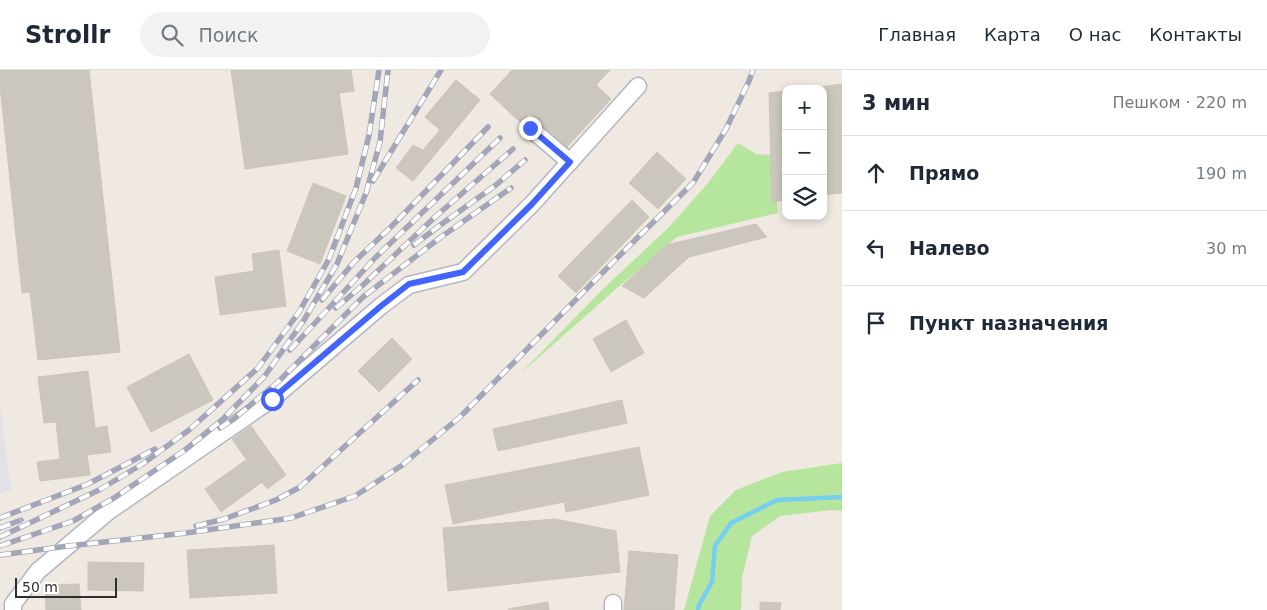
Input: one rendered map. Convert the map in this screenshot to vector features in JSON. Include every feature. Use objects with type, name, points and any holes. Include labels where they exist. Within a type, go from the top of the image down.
[{"type":"lane","points":[[13,610],[13,604],[38,571],[109,510],[272,399],[409,284],[463,272],[532,204],[638,86]]},
{"type":"lane","points":[[530,128],[570,162]]},
{"type":"shaded area","points":[[0,406],[11,490],[0,494]]},
{"type":"green space","points":[[738,143],[756,154],[773,155],[778,213],[677,237],[520,374],[602,290],[668,228],[708,183]]},
{"type":"green space","points":[[842,463],[842,511],[832,510],[780,516],[752,536],[742,578],[741,610],[684,610],[710,516],[736,490],[782,472]]},
{"type":"building","points":[[0,70],[89,70],[120,352],[38,360],[30,292],[22,293],[0,86]]},
{"type":"building","points":[[231,70],[351,70],[354,91],[339,93],[348,154],[245,169]]},
{"type":"building","points":[[512,70],[571,70],[521,123],[490,94]]},
{"type":"building","points":[[571,70],[580,70],[611,99],[566,148],[530,114]]},
{"type":"building","points":[[580,70],[610,70],[596,85]]},
{"type":"building","points":[[456,80],[480,100],[413,181],[396,168],[413,145],[423,150],[440,130],[425,117]]},
{"type":"building","points":[[842,84],[842,193],[827,195],[827,130],[827,86]]},
{"type":"building","points":[[782,91],[782,201],[772,202],[769,93]]},
{"type":"building","points":[[657,152],[686,179],[658,209],[629,183]]},
{"type":"building","points":[[313,183],[346,196],[320,264],[287,251]]},
{"type":"building","points":[[632,200],[649,217],[576,293],[558,276]]},
{"type":"building","points":[[756,224],[767,237],[689,257],[666,245]]},
{"type":"building","points":[[666,245],[689,257],[644,298],[622,286]]},
{"type":"building","points":[[279,250],[286,306],[220,315],[215,277],[254,271],[252,254]]},
{"type":"building","points":[[626,320],[644,353],[611,372],[593,339]]},
{"type":"building","points":[[392,338],[412,359],[379,392],[358,371]]},
{"type":"building","points":[[189,354],[213,400],[151,432],[127,387]]},
{"type":"building","points":[[88,371],[95,428],[107,426],[111,452],[87,455],[90,475],[40,481],[37,462],[60,459],[56,422],[44,423],[38,377]]},
{"type":"building","points":[[622,400],[627,423],[498,451],[493,429]]},
{"type":"building","points":[[251,426],[286,475],[267,489],[232,439]]},
{"type":"building","points":[[639,447],[649,495],[566,512],[564,502],[453,524],[445,485]]},
{"type":"building","points":[[246,460],[262,482],[221,512],[205,489]]},
{"type":"building","points":[[555,519],[616,531],[620,572],[448,591],[443,528]]},
{"type":"building","points":[[274,545],[277,593],[190,598],[187,550]]},
{"type":"building","points":[[629,551],[678,555],[674,610],[624,610]]},
{"type":"building","points":[[88,562],[144,563],[143,591],[88,590]]},
{"type":"building","points":[[79,584],[81,610],[46,610],[45,585]]},
{"type":"building","points":[[548,602],[549,610],[508,609]]},
{"type":"building","points":[[760,602],[781,603],[780,610],[760,610]]},
{"type":"waterway","points":[[698,610],[712,582],[715,546],[731,523],[777,500],[842,497]]},
{"type":"railway","points":[[0,537],[99,490],[141,465],[189,430],[258,368],[299,312],[329,259],[356,188],[369,135],[379,70]]},
{"type":"railway","points":[[0,546],[73,521],[114,498],[185,450],[222,420],[264,377],[304,320],[337,264],[366,193],[380,142],[388,70]]},
{"type":"railway","points":[[373,181],[441,70]]},
{"type":"railway","points":[[0,555],[186,533],[291,518],[355,496],[401,466],[460,417],[693,183],[726,129],[753,70]]},
{"type":"railway","points":[[322,300],[354,262],[392,226],[488,127]]},
{"type":"railway","points":[[290,350],[376,257],[500,138]]},
{"type":"railway","points":[[336,308],[435,217],[513,149]]},
{"type":"railway","points":[[414,245],[496,185],[525,160]]},
{"type":"railway","points":[[220,428],[234,419],[279,381],[363,297],[441,237],[511,188]]},
{"type":"railway","points":[[196,526],[224,519],[276,500],[300,487],[418,380]]},
{"type":"railway","points":[[0,518],[88,484],[155,449]]},
{"type":"railway","points":[[0,528],[21,520]]},
{"type":"route","points":[[272,399],[409,284],[463,272],[532,204],[570,162],[530,128]]}]
